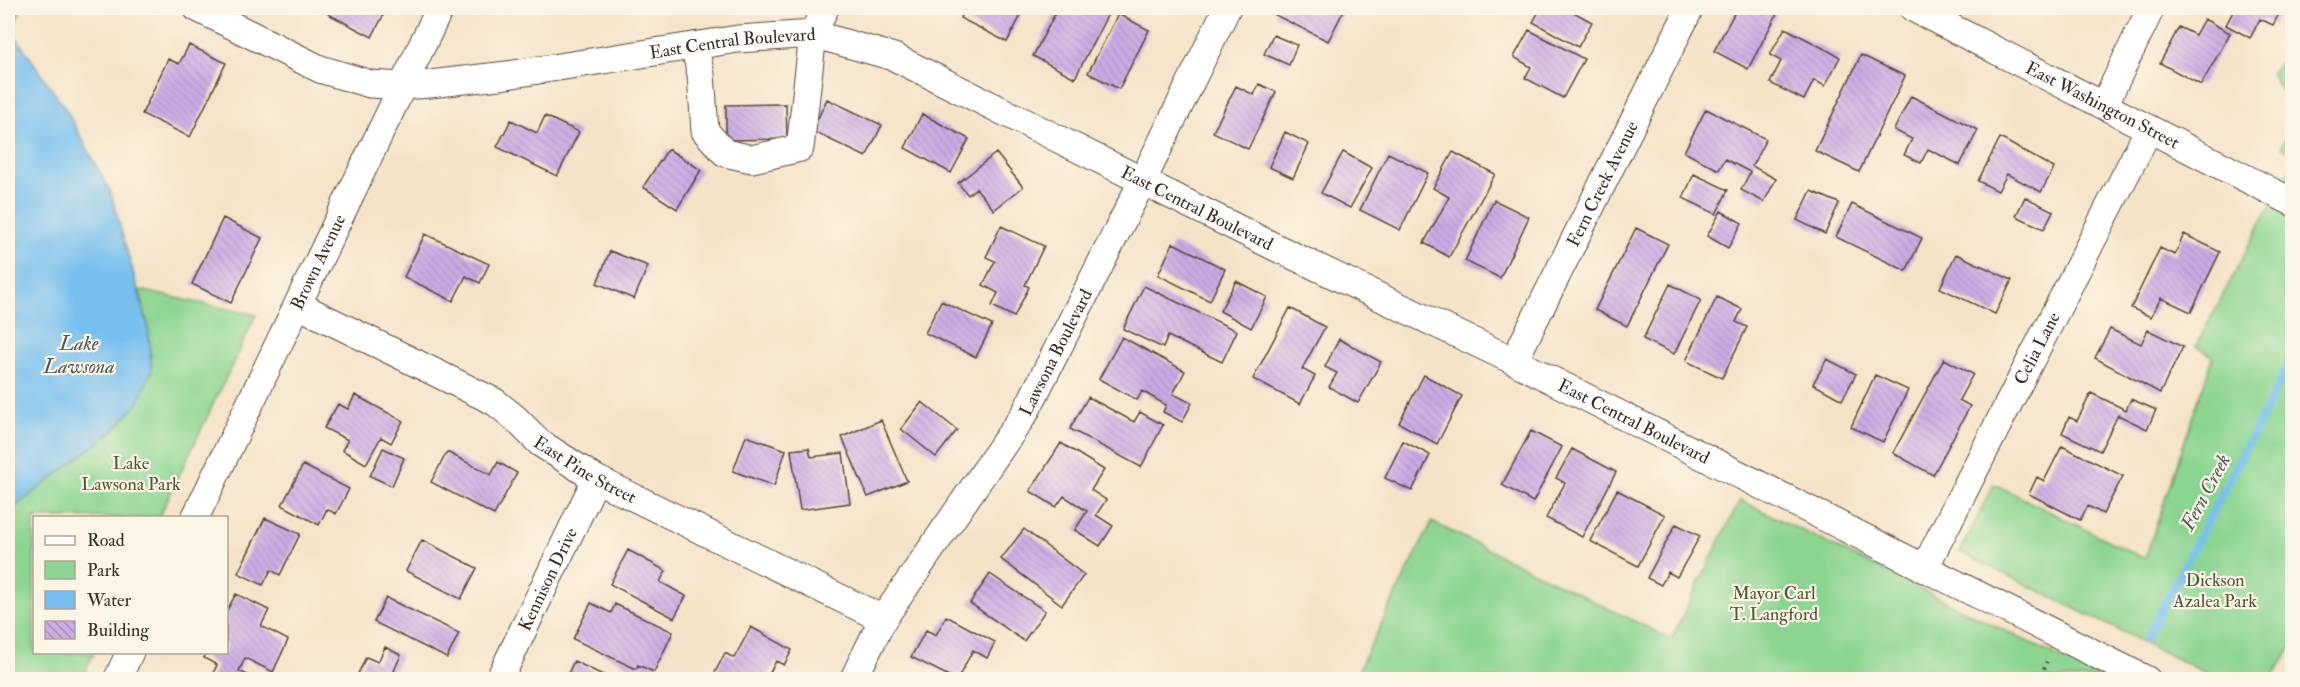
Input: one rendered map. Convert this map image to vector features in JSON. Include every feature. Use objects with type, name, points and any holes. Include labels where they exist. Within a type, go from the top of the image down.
[{"type":"street","name":"East Central Boulevard","points":[[197,8],[320,69],[370,84],[402,86],[507,75],[738,39],[813,34],[894,57],[1277,248],[1514,361],[2147,680]]},
{"type":"street","name":"Brown Avenue","points":[[196,516],[440,8]]},
{"type":"street","points":[[694,46],[701,74],[705,130],[725,153],[752,159],[800,148],[813,34],[825,8]]},
{"type":"street","name":"Lawsona Boulevard","points":[[853,680],[883,619],[1025,413],[1227,8]]},
{"type":"street","name":"Fern Creek Avenue","points":[[1514,361],[1690,8]]},
{"type":"street","name":"East Washington Street","points":[[1913,8],[2292,202]]},
{"type":"street","points":[[2104,105],[2151,8]]},
{"type":"street","name":"Celia Lane","points":[[1924,569],[2150,129]]},
{"type":"street","name":"East Pine Street","points":[[298,305],[495,402],[515,418],[540,444],[596,479],[883,619]]},
{"type":"street","name":"Kennison Drive","points":[[499,680],[596,479]]},
{"type":"street","points":[[117,680],[129,654]]},
{"type":"path","points":[[2040,680],[2052,647]]},
{"type":"green space","points":[[8,8],[22,8],[11,32],[8,28]]},
{"type":"green space","points":[[2292,50],[2292,112],[2271,72]]},
{"type":"green space","points":[[2292,122],[2292,154],[2281,147]]},
{"type":"green space","name":"Dickson Azalea Park","points":[[2292,164],[2292,647],[2271,679],[2218,679],[1960,552],[1994,484],[2145,559],[2213,357],[2196,346]]},
{"type":"green space","name":"Lake Lawsona Park","points":[[139,290],[256,315],[159,516],[33,516],[33,654],[94,654],[81,679],[8,680],[8,512],[31,494],[148,325]]},
{"type":"green space","name":"Mayor Carl T. Langford","points":[[1740,500],[2103,679],[1354,679],[1432,522],[1671,639]]},
{"type":"water","name":"Lake Lawsona","points":[[8,28],[67,111],[110,191],[148,325],[152,370],[138,403],[113,431],[8,512]]},
{"type":"building","points":[[331,8],[387,8],[372,37],[328,14]]},
{"type":"building","points":[[965,8],[1007,8],[1021,15],[1007,42],[960,18]]},
{"type":"building","points":[[1058,8],[1073,8],[1081,12],[1084,8],[1111,8],[1075,78],[1033,56]]},
{"type":"building","points":[[1278,8],[1345,8],[1328,41],[1275,15]]},
{"type":"building","points":[[1541,8],[1566,8],[1592,22],[1578,47],[1533,22]]},
{"type":"building","points":[[1737,8],[1770,8],[1778,12],[1748,69],[1714,51]]},
{"type":"building","points":[[2235,8],[2282,8],[2273,25],[2260,19],[2250,38],[2226,25]]},
{"type":"building","points":[[1118,14],[1149,30],[1119,89],[1088,73]]},
{"type":"building","points":[[2204,19],[2230,33],[2201,85],[2160,63],[2179,27],[2195,35]]},
{"type":"building","points":[[1785,28],[1840,57],[1825,86],[1814,80],[1804,100],[1770,83],[1781,61],[1770,55]]},
{"type":"building","points":[[1529,30],[1584,59],[1563,98],[1525,78],[1531,67],[1514,57]]},
{"type":"building","points":[[1273,35],[1297,45],[1289,65],[1264,54]]},
{"type":"building","points":[[189,45],[226,63],[190,137],[142,114],[168,59],[179,64]]},
{"type":"building","points":[[1861,55],[1905,76],[1859,172],[1815,151]]},
{"type":"building","points":[[1259,84],[1276,92],[1248,149],[1213,132],[1236,86],[1254,95]]},
{"type":"building","points":[[1911,96],[1978,130],[1960,165],[1928,149],[1921,163],[1904,155],[1912,139],[1894,130]]},
{"type":"building","points":[[827,99],[882,125],[866,157],[812,131]]},
{"type":"building","points":[[786,104],[787,139],[726,140],[726,105]]},
{"type":"building","points":[[1706,109],[1766,139],[1752,166],[1776,179],[1764,202],[1741,190],[1750,172],[1725,159],[1719,170],[1684,152]]},
{"type":"building","points":[[922,114],[969,139],[951,173],[905,148]]},
{"type":"building","points":[[545,116],[579,132],[557,176],[497,147],[511,120],[537,133]]},
{"type":"building","points":[[1285,132],[1309,144],[1293,178],[1269,167]]},
{"type":"building","points":[[2000,138],[2054,168],[2041,192],[2007,174],[1998,191],[1978,181]]},
{"type":"building","points":[[668,149],[701,170],[677,209],[643,187]]},
{"type":"building","points":[[1343,152],[1372,168],[1350,208],[1321,193]]},
{"type":"building","points":[[1453,152],[1495,174],[1449,257],[1424,243],[1449,197],[1433,188]]},
{"type":"building","points":[[996,153],[1023,187],[994,210],[976,188],[968,195],[958,183]]},
{"type":"building","points":[[1388,153],[1428,173],[1400,230],[1360,210]]},
{"type":"building","points":[[1694,174],[1728,190],[1716,214],[1683,198]]},
{"type":"building","points":[[1811,191],[1839,203],[1825,234],[1797,220]]},
{"type":"building","points":[[2025,197],[2053,211],[2044,229],[2016,216]]},
{"type":"building","points":[[1494,200],[1529,217],[1500,278],[1465,261]]},
{"type":"building","points":[[1852,204],[1922,238],[1906,271],[1836,237]]},
{"type":"building","points":[[1721,211],[1742,223],[1728,248],[1707,236]]},
{"type":"building","points":[[223,218],[262,238],[231,303],[192,284]]},
{"type":"building","points":[[1001,226],[1044,246],[1025,285],[1029,287],[1014,317],[992,306],[998,293],[983,285],[995,261],[986,257]]},
{"type":"building","points":[[1636,228],[1668,244],[1627,326],[1595,310]]},
{"type":"building","points":[[425,234],[489,264],[480,283],[466,276],[453,301],[404,277]]},
{"type":"building","points":[[2184,234],[2220,252],[2191,312],[2161,298],[2151,317],[2131,308],[2160,248],[2175,255]]},
{"type":"building","points":[[1173,243],[1225,269],[1210,301],[1158,275]]},
{"type":"building","points":[[610,251],[648,266],[634,299],[597,283]]},
{"type":"building","points":[[1956,254],[2012,280],[1995,314],[1940,288]]},
{"type":"building","points":[[1236,281],[1267,297],[1251,328],[1220,311]]},
{"type":"building","points":[[1670,284],[1701,300],[1674,354],[1643,339]]},
{"type":"building","points":[[1144,286],[1237,331],[1222,362],[1168,336],[1163,348],[1123,329]]},
{"type":"building","points":[[1717,297],[1742,309],[1736,322],[1747,327],[1722,378],[1686,361]]},
{"type":"building","points":[[941,301],[992,325],[976,357],[925,333]]},
{"type":"building","points":[[1290,308],[1325,327],[1302,369],[1315,376],[1300,404],[1253,379]]},
{"type":"building","points":[[2110,329],[2141,344],[2148,330],[2183,347],[2160,393],[2095,358]]},
{"type":"building","points":[[1122,337],[1185,371],[1173,394],[1192,403],[1182,422],[1163,412],[1166,405],[1142,391],[1137,400],[1099,379]]},
{"type":"building","points":[[1339,339],[1381,362],[1358,403],[1329,387],[1337,373],[1325,367]]},
{"type":"building","points":[[1827,359],[1856,374],[1842,400],[1813,384]]},
{"type":"building","points":[[1944,359],[1973,374],[1959,400],[1970,406],[1933,475],[1893,453]]},
{"type":"building","points":[[1424,375],[1462,396],[1437,444],[1399,423]]},
{"type":"building","points":[[1875,375],[1908,390],[1883,442],[1851,427]]},
{"type":"building","points":[[2091,393],[2126,410],[2131,399],[2156,410],[2147,429],[2118,415],[2100,451],[2062,433],[2069,417],[2077,421]]},
{"type":"building","points":[[355,395],[403,421],[391,443],[381,437],[366,464],[342,450],[348,440],[324,428],[338,404],[348,409]]},
{"type":"building","points":[[1088,397],[1134,422],[1140,412],[1163,425],[1141,467],[1070,429]]},
{"type":"building","points":[[922,402],[957,430],[936,457],[901,429]]},
{"type":"building","points":[[881,420],[907,481],[868,497],[842,437]]},
{"type":"building","points":[[1531,431],[1562,447],[1533,502],[1502,485]]},
{"type":"building","points":[[746,436],[786,450],[774,486],[733,471]]},
{"type":"building","points":[[1403,441],[1430,455],[1412,491],[1385,478]]},
{"type":"building","points":[[1061,443],[1104,470],[1091,490],[1106,500],[1096,515],[1113,526],[1100,546],[1075,530],[1087,511],[1064,496],[1056,507],[1030,491]]},
{"type":"building","points":[[2062,446],[2123,476],[2103,514],[2088,506],[2080,520],[2029,494],[2037,477],[2044,481]]},
{"type":"building","points":[[383,448],[404,458],[392,486],[370,476]]},
{"type":"building","points":[[809,448],[811,457],[843,453],[850,503],[800,510],[791,450]]},
{"type":"building","points":[[1572,449],[1616,472],[1582,537],[1546,518],[1565,483],[1556,478]]},
{"type":"building","points":[[447,452],[491,475],[498,462],[517,473],[494,515],[431,482]]},
{"type":"building","points":[[303,465],[349,489],[336,514],[327,509],[319,525],[282,505]]},
{"type":"building","points":[[1617,490],[1665,515],[1638,566],[1590,541]]},
{"type":"building","points":[[265,518],[300,534],[280,575],[271,570],[263,585],[238,573]]},
{"type":"building","points":[[1676,524],[1700,536],[1677,577],[1668,572],[1661,585],[1647,578]]},
{"type":"building","points":[[1024,529],[1084,575],[1062,605],[1001,559]]},
{"type":"building","points":[[422,540],[477,568],[461,599],[406,571]]},
{"type":"building","points":[[628,550],[666,571],[660,582],[686,596],[674,618],[610,584]]},
{"type":"building","points":[[990,574],[1045,611],[1024,641],[970,603]]},
{"type":"building","points":[[236,594],[269,610],[261,626],[288,640],[273,672],[245,658],[239,671],[257,680],[216,680],[211,677],[217,665],[204,658],[206,654],[228,654],[228,608]]},
{"type":"building","points":[[386,598],[459,633],[447,658],[374,622]]},
{"type":"building","points":[[591,603],[611,613],[615,604],[673,632],[654,672],[638,665],[636,669],[573,639]]},
{"type":"building","points":[[946,616],[995,642],[987,658],[973,650],[957,680],[911,657],[926,630],[936,635]]},
{"type":"building","points":[[751,627],[792,650],[784,665],[776,661],[766,680],[711,680],[725,653],[734,658]]},
{"type":"building","points":[[385,647],[401,655],[394,671],[411,680],[355,680],[366,657],[378,662]]},
{"type":"building","points":[[574,661],[613,680],[565,680]]},
{"type":"waterway","name":"Fern Creek","points":[[2146,639],[2292,359]]}]
